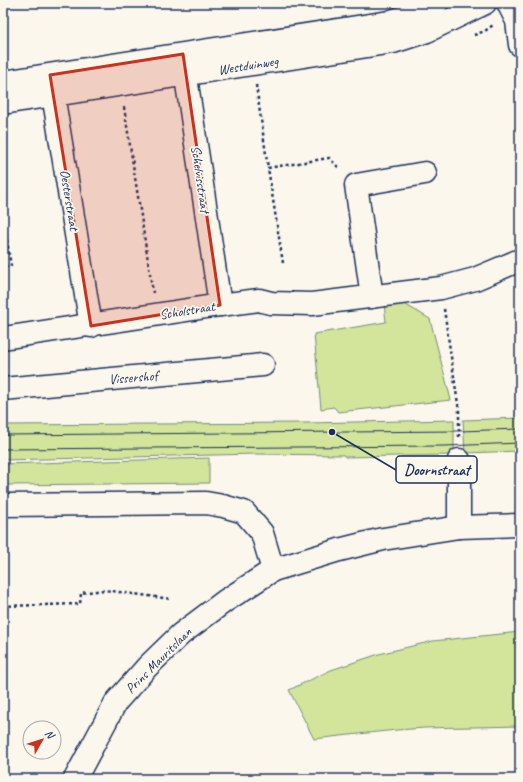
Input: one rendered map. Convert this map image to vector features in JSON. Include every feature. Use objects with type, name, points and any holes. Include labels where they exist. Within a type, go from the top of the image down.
[{"type":"street","name":"Westduinweg","points":[[3,103],[52,85],[184,64],[389,22],[418,12],[437,3]]},
{"type":"street","name":"Westduinweg","points":[[184,64],[393,42],[427,31],[485,3]]},
{"type":"street","points":[[508,3],[517,21],[520,45]]},
{"type":"street","name":"Schelvisstraat","points":[[184,64],[220,305]]},
{"type":"street","name":"Westduinweg","points":[[3,82],[52,85]]},
{"type":"street","name":"Oesterstraat","points":[[52,85],[90,326]]},
{"type":"street","points":[[372,297],[356,185],[425,173]]},
{"type":"street","name":"Scholstraat","points":[[3,338],[259,300],[271,303],[312,304],[441,288],[475,279],[520,260]]},
{"type":"street","name":"Vissershof","points":[[3,389],[263,365]]},
{"type":"street","points":[[459,460],[459,527]]},
{"type":"street","points":[[3,505],[206,503],[223,506],[244,512],[262,533],[273,570]]},
{"type":"street","name":"Prins Mauritslaan","points":[[75,779],[116,702],[147,666],[181,634],[225,601],[273,570],[339,550],[383,539],[459,527],[520,525]]},
{"type":"path","points":[[255,83],[283,263]]},
{"type":"path","points":[[124,104],[157,315]]},
{"type":"path","points":[[268,168],[329,158],[356,185]]},
{"type":"path","points":[[3,216],[11,266],[3,267]]},
{"type":"path","points":[[441,288],[459,411],[459,460]]},
{"type":"path","points":[[3,606],[80,604],[81,593],[104,590],[171,599]]},
{"type":"highlighted area","points":[[183,54],[220,305],[91,326],[50,75]]},
{"type":"green space","points":[[401,302],[430,319],[451,400],[338,412],[334,407],[321,409],[314,334],[386,322],[384,304]]},
{"type":"green space","points":[[520,418],[520,451],[465,453],[463,420]]},
{"type":"green space","points":[[454,420],[454,455],[345,457],[344,455],[256,454],[3,460],[3,425],[305,423]]},
{"type":"green space","points":[[209,458],[209,483],[3,485],[3,464]]},
{"type":"green space","points":[[520,632],[520,726],[425,728],[314,739],[289,690],[331,670],[379,654],[433,641]]},
{"type":"tram line","points":[[3,435],[459,431],[520,429]]},
{"type":"tram line","points":[[3,449],[444,446],[520,443]]},
{"type":"place","name":"Doornstraat","points":[[332,432]]}]
